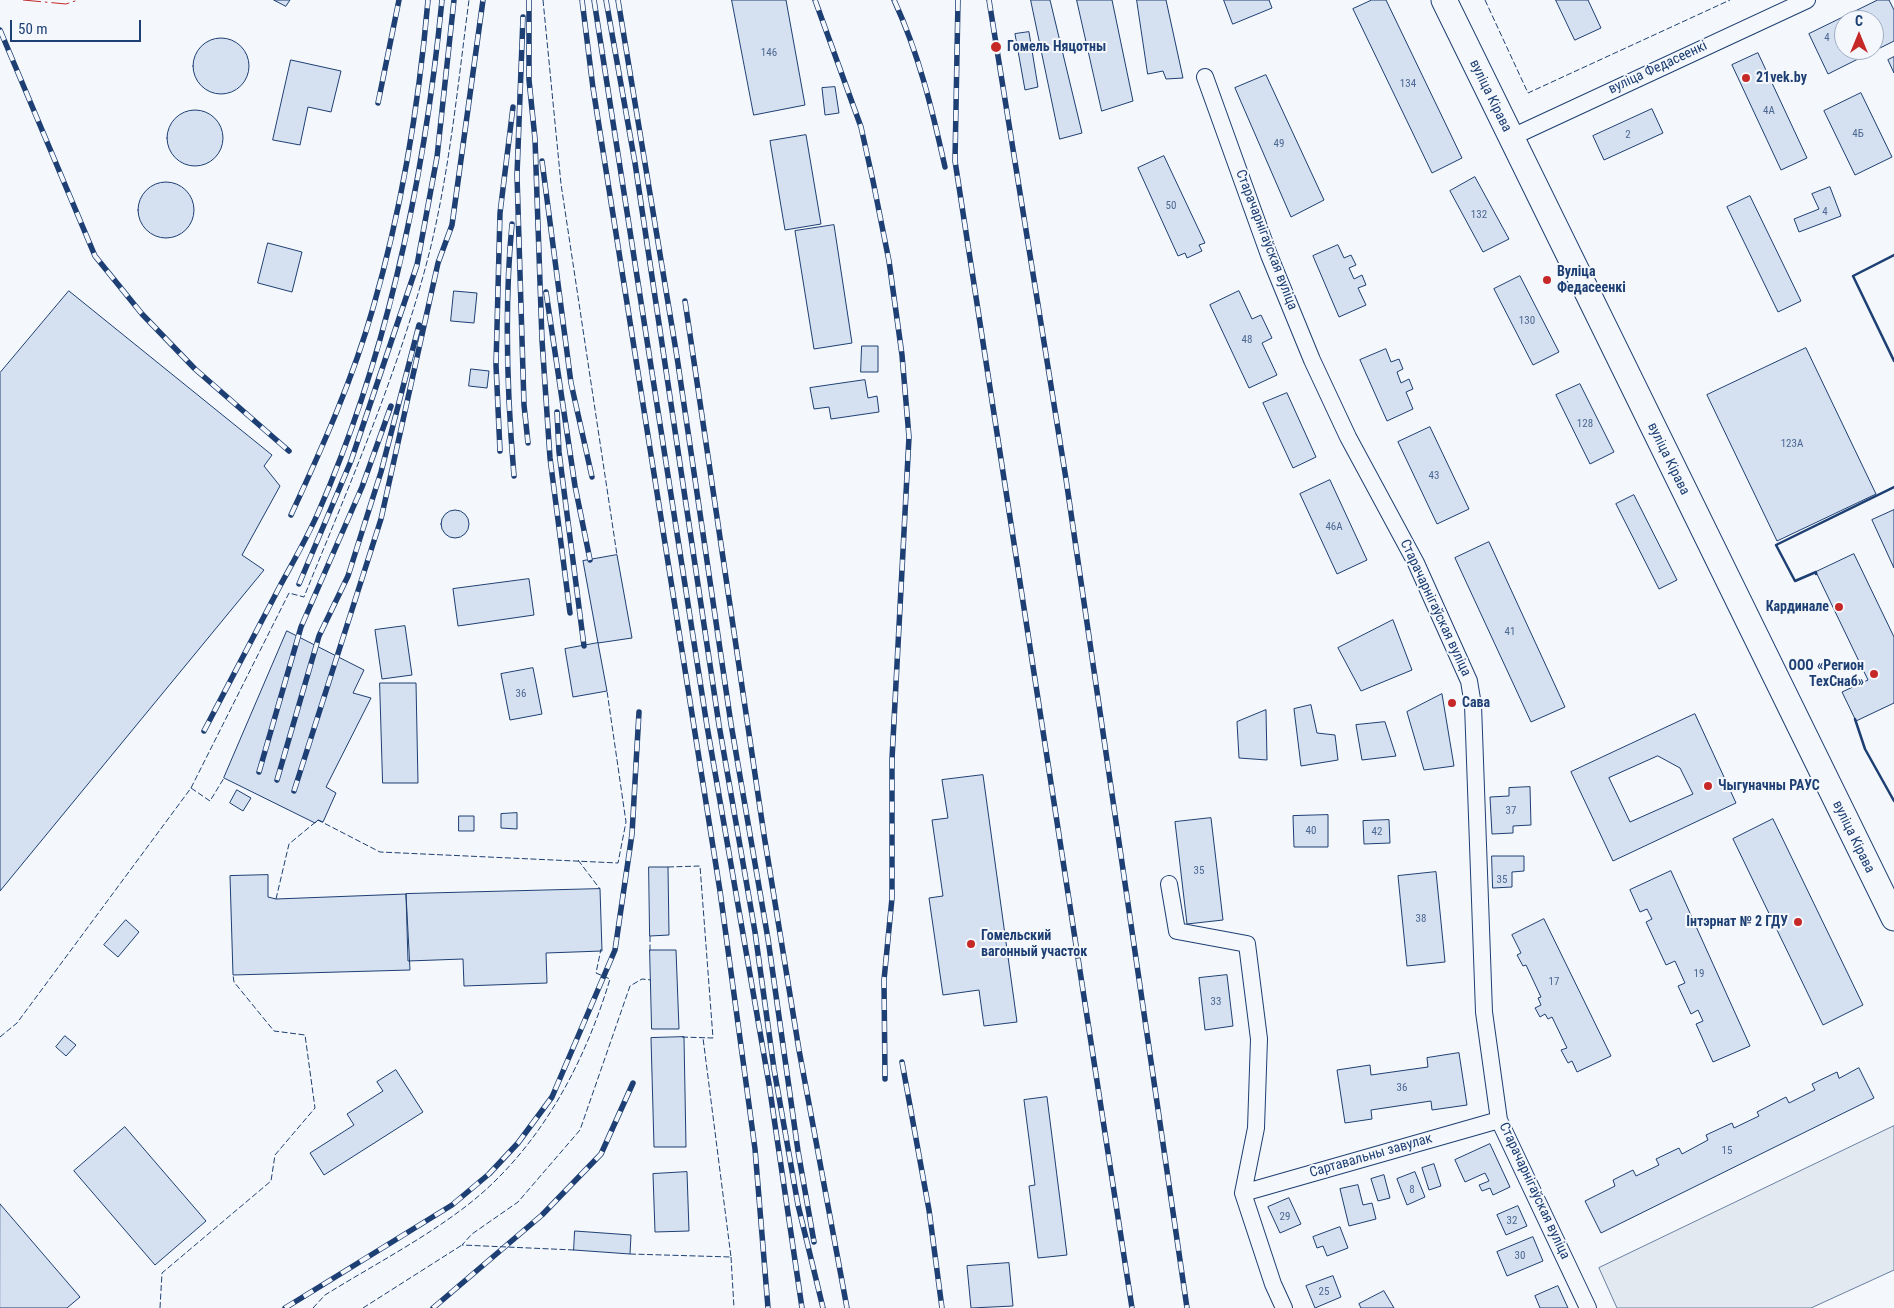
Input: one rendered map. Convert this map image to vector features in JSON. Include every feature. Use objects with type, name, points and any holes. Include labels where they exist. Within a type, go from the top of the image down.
[{"type":"main road","name":"вуліца Кірава","points":[[1444,0],[1894,918]]},
{"type":"street","name":"вуліца Федасеенкі","points":[[1510,138],[1806,0]]},
{"type":"street","name":"Старачарнігаўская вуліца","points":[[1205,77],[1269,255],[1312,360],[1348,437],[1416,563],[1469,681],[1473,705],[1484,1012],[1499,1120],[1588,1308]]},
{"type":"street","points":[[1169,884],[1177,931],[1247,944],[1259,1039],[1256,1128],[1243,1193],[1273,1284],[1284,1308]]},
{"type":"street","name":"Сартавальны завулак","points":[[1243,1193],[1499,1120]]},
{"type":"shaded area","points":[[1894,1126],[1894,1270],[1811,1308],[1617,1308],[1599,1268]]},
{"type":"building","points":[[274,0],[290,0],[286,6]]},
{"type":"building","points":[[732,0],[786,0],[805,105],[754,115]]},
{"type":"building","points":[[1031,0],[1050,0],[1082,133],[1060,139]]},
{"type":"building","points":[[1077,0],[1112,0],[1133,101],[1102,111]]},
{"type":"building","points":[[1137,0],[1166,0],[1183,78],[1166,79],[1163,71],[1148,74]]},
{"type":"building","points":[[1224,0],[1269,0],[1272,8],[1233,24]]},
{"type":"building","points":[[1372,0],[1386,0],[1462,158],[1432,173],[1353,9]]},
{"type":"building","points":[[1556,0],[1588,0],[1601,28],[1575,40]]},
{"type":"building","points":[[1878,0],[1889,0],[1894,10],[1894,41],[1884,46],[1884,10],[1858,10]]},
{"type":"building","points":[[1834,22],[1834,60],[1856,60],[1828,74],[1809,34]]},
{"type":"building","name":"Гомель Няцотны","points":[[1029,32],[1038,87],[1025,90],[1015,34]]},
{"type":"building","points":[[221,38],[232,40],[241,46],[247,55],[249,66],[247,77],[241,86],[232,92],[221,94],[210,92],[201,86],[195,77],[193,66],[195,55],[201,46],[210,40]]},
{"type":"building","points":[[1758,53],[1807,158],[1781,170],[1732,65]]},
{"type":"building","points":[[1894,57],[1894,73],[1888,60]]},
{"type":"building","points":[[291,60],[341,71],[331,112],[308,107],[300,145],[273,140]]},
{"type":"building","points":[[1266,75],[1324,200],[1291,217],[1235,88]]},
{"type":"building","points":[[835,87],[839,113],[825,115],[822,88]]},
{"type":"building","points":[[1861,93],[1892,157],[1855,175],[1824,111]]},
{"type":"building","points":[[1652,109],[1663,133],[1604,160],[1593,136]]},
{"type":"building","points":[[195,110],[206,112],[215,118],[221,127],[223,138],[221,149],[215,158],[206,164],[195,166],[184,164],[175,158],[169,149],[167,138],[169,127],[175,118],[184,112]]},
{"type":"building","points":[[806,135],[821,224],[785,230],[770,141]]},
{"type":"building","points":[[1164,156],[1205,243],[1199,245],[1202,251],[1187,258],[1185,253],[1178,256],[1138,168]]},
{"type":"building","points":[[1475,177],[1509,239],[1483,252],[1450,191]]},
{"type":"building","points":[[166,182],[177,184],[186,190],[192,199],[194,210],[192,221],[186,230],[177,236],[166,238],[155,236],[146,230],[140,221],[138,210],[140,199],[146,190],[155,184]]},
{"type":"building","points":[[1830,187],[1841,216],[1799,232],[1794,219],[1819,209],[1812,194]]},
{"type":"building","points":[[1750,196],[1801,301],[1778,312],[1727,207]]},
{"type":"building","points":[[834,225],[852,343],[814,349],[795,231]]},
{"type":"building","points":[[268,243],[302,252],[292,292],[258,283]]},
{"type":"building","points":[[1338,245],[1344,258],[1351,255],[1356,265],[1349,268],[1354,279],[1362,275],[1366,285],[1358,288],[1366,305],[1339,317],[1313,256]]},
{"type":"building","points":[[1520,276],[1559,352],[1533,365],[1494,289]]},
{"type":"building","points":[[69,291],[272,455],[264,466],[280,486],[242,555],[264,570],[0,891],[0,373]]},
{"type":"building","points":[[454,291],[477,293],[474,323],[451,321]]},
{"type":"building","points":[[1239,291],[1252,319],[1261,315],[1272,338],[1262,343],[1277,375],[1249,388],[1210,305]]},
{"type":"building","points":[[862,346],[878,346],[878,372],[861,372]]},
{"type":"building","points":[[1806,348],[1876,494],[1777,541],[1707,395]]},
{"type":"building","points":[[1386,349],[1391,362],[1399,359],[1403,369],[1397,372],[1401,383],[1409,379],[1413,389],[1406,392],[1413,409],[1387,421],[1360,360]]},
{"type":"building","points":[[471,369],[489,371],[487,388],[469,386]]},
{"type":"building","points":[[865,380],[868,398],[877,396],[879,412],[831,419],[829,407],[814,409],[810,388]]},
{"type":"building","points":[[1580,384],[1614,452],[1590,464],[1556,395]]},
{"type":"building","points":[[1287,393],[1316,457],[1293,468],[1263,403]]},
{"type":"building","points":[[1430,427],[1469,509],[1437,524],[1398,442]]},
{"type":"building","points":[[1330,480],[1367,560],[1337,574],[1300,494]]},
{"type":"building","points":[[1634,495],[1677,580],[1659,589],[1616,504]]},
{"type":"building","points":[[455,510],[465,514],[469,524],[465,534],[455,538],[445,534],[441,524],[445,514]]},
{"type":"building","points":[[1894,510],[1894,568],[1872,520]]},
{"type":"building","points":[[1489,542],[1565,707],[1531,722],[1455,558]]},
{"type":"building","points":[[1854,554],[1894,637],[1894,703],[1856,721],[1842,692],[1868,680],[1816,572]]},
{"type":"building","points":[[617,555],[632,638],[598,643],[583,561]]},
{"type":"building","points":[[529,579],[534,615],[458,626],[453,589]]},
{"type":"building","points":[[1393,620],[1412,670],[1361,691],[1338,648]]},
{"type":"building","points":[[405,626],[412,675],[382,679],[375,630]]},
{"type":"building","points":[[287,631],[364,670],[353,693],[371,698],[326,787],[336,793],[323,822],[318,820],[315,823],[224,778]]},
{"type":"building","points":[[598,643],[607,691],[573,697],[565,649]]},
{"type":"building","points":[[533,668],[542,714],[510,720],[501,674]]},
{"type":"building","points":[[380,683],[416,683],[418,783],[383,783]]},
{"type":"building","points":[[1442,694],[1454,766],[1424,770],[1407,712]]},
{"type":"building","points":[[1311,705],[1317,733],[1335,735],[1338,760],[1301,766],[1294,709]]},
{"type":"building","points":[[1266,710],[1267,760],[1239,758],[1237,722]]},
{"type":"building","name":"Чыгуначны РАУС","points":[[1695,714],[1736,803],[1613,861],[1571,772]],"holes":[[[1658,756],[1680,768],[1693,794],[1630,822],[1609,778]]]},
{"type":"building","points":[[1385,722],[1396,756],[1362,760],[1356,725]]},
{"type":"building","name":"Гомельский вагонный участок","points":[[983,775],[1017,1022],[984,1026],[979,990],[943,995],[929,898],[943,896],[932,820],[948,818],[942,780]]},
{"type":"building","points":[[1530,787],[1531,825],[1513,826],[1513,833],[1492,834],[1490,797],[1509,796],[1509,788]]},
{"type":"building","points":[[237,790],[251,798],[243,811],[230,803]]},
{"type":"building","points":[[517,813],[517,829],[501,828],[501,814]]},
{"type":"building","points":[[1328,815],[1328,847],[1294,847],[1293,816]]},
{"type":"building","points":[[459,816],[474,816],[474,831],[459,831]]},
{"type":"building","points":[[1211,818],[1223,920],[1187,924],[1175,822]]},
{"type":"building","name":"Інтэрнат № 2 ГДУ","points":[[1773,819],[1863,1005],[1823,1025],[1733,839]]},
{"type":"building","points":[[1389,820],[1390,843],[1364,844],[1363,821]]},
{"type":"building","points":[[1492,856],[1524,856],[1524,871],[1512,872],[1512,887],[1493,888]]},
{"type":"building","points":[[649,867],[668,867],[669,935],[650,936]]},
{"type":"building","points":[[1671,871],[1750,1046],[1713,1062],[1696,1024],[1703,1021],[1698,1010],[1691,1014],[1678,986],[1685,983],[1675,961],[1666,965],[1646,922],[1652,919],[1647,909],[1640,912],[1630,890]]},
{"type":"building","points":[[1436,872],[1445,962],[1407,966],[1398,876]]},
{"type":"building","points":[[268,875],[268,897],[276,899],[406,894],[410,970],[233,975],[230,876]]},
{"type":"building","points":[[600,889],[602,951],[546,953],[547,983],[464,986],[463,959],[408,961],[406,894]]},
{"type":"building","points":[[1544,919],[1611,1056],[1577,1072],[1572,1061],[1568,1063],[1561,1050],[1567,1048],[1552,1017],[1548,1019],[1545,1014],[1540,1017],[1535,1008],[1541,1005],[1538,998],[1541,997],[1526,965],[1523,966],[1517,955],[1521,953],[1512,935]]},
{"type":"building","points":[[126,920],[139,932],[118,957],[104,945]]},
{"type":"building","points":[[650,950],[676,950],[679,1029],[652,1029]]},
{"type":"building","points":[[1227,975],[1233,1026],[1205,1030],[1199,978]]},
{"type":"building","points":[[65,1036],[76,1045],[66,1056],[56,1047]]},
{"type":"building","points":[[684,1037],[686,1147],[654,1147],[651,1038]]},
{"type":"building","points":[[1459,1053],[1467,1105],[1432,1110],[1431,1101],[1371,1110],[1372,1119],[1345,1123],[1337,1070],[1370,1065],[1371,1075],[1428,1067],[1427,1058]]},
{"type":"building","points":[[1859,1068],[1874,1098],[1601,1233],[1585,1201],[1615,1186],[1613,1180],[1633,1170],[1636,1176],[1659,1165],[1656,1159],[1679,1148],[1682,1154],[1708,1140],[1706,1135],[1732,1123],[1734,1128],[1759,1116],[1757,1112],[1786,1097],[1789,1103],[1815,1090],[1812,1084],[1837,1072],[1839,1078]]},
{"type":"building","points":[[396,1070],[423,1112],[324,1175],[310,1153],[354,1125],[347,1114],[383,1091],[377,1082]]},
{"type":"building","points":[[1047,1097],[1067,1255],[1038,1258],[1029,1186],[1035,1185],[1024,1100]]},
{"type":"building","points":[[125,1127],[206,1221],[155,1265],[74,1171]]},
{"type":"building","points":[[1490,1144],[1510,1187],[1493,1195],[1490,1188],[1482,1191],[1479,1185],[1489,1181],[1485,1173],[1465,1182],[1455,1160]]},
{"type":"building","points":[[1434,1164],[1441,1186],[1429,1190],[1422,1168]]},
{"type":"building","points":[[687,1172],[689,1231],[655,1232],[653,1174]]},
{"type":"building","points":[[1415,1172],[1425,1197],[1407,1205],[1397,1179]]},
{"type":"building","points":[[1384,1175],[1390,1198],[1378,1201],[1371,1179]]},
{"type":"building","points":[[1358,1185],[1363,1205],[1372,1203],[1376,1219],[1349,1226],[1340,1189]]},
{"type":"building","points":[[1289,1198],[1301,1224],[1280,1233],[1268,1207]]},
{"type":"building","points":[[0,1204],[80,1297],[67,1308],[0,1308]]},
{"type":"building","points":[[1518,1206],[1527,1226],[1506,1235],[1497,1215]]},
{"type":"building","points":[[1340,1227],[1348,1248],[1327,1256],[1323,1246],[1317,1248],[1313,1237]]},
{"type":"building","points":[[575,1231],[631,1235],[630,1254],[574,1250]]},
{"type":"building","points":[[1533,1237],[1543,1261],[1507,1276],[1497,1252]]},
{"type":"building","points":[[1009,1263],[1013,1306],[971,1308],[967,1266]]},
{"type":"building","points":[[1333,1276],[1341,1297],[1315,1308],[1306,1286]]},
{"type":"building","points":[[1558,1286],[1568,1308],[1540,1308],[1535,1296]]},
{"type":"building","points":[[1384,1291],[1394,1308],[1361,1308],[1359,1304]]},
{"type":"railway","points":[[378,103],[399,0]]},
{"type":"railway","points":[[291,515],[346,387],[373,308],[393,232],[408,156],[420,78],[428,0]]},
{"type":"railway","points":[[204,731],[314,522],[343,452],[365,389],[384,326],[414,197],[435,66],[442,0]]},
{"type":"railway","points":[[299,584],[351,461],[417,265],[437,157],[454,0]]},
{"type":"railway","points":[[294,791],[381,519],[438,263],[452,225],[483,0]]},
{"type":"railway","points":[[529,0],[529,80],[535,139],[542,340],[550,458],[570,613]]},
{"type":"railway","points":[[582,0],[593,88],[720,891],[755,1149],[768,1308]]},
{"type":"railway","points":[[594,0],[707,726],[769,1084],[802,1308]]},
{"type":"railway","points":[[606,0],[635,163],[719,725],[755,932],[774,1069],[798,1205],[823,1308]]},
{"type":"railway","points":[[618,0],[677,357],[731,724],[768,939],[798,1151],[814,1242]]},
{"type":"railway","points":[[815,0],[861,127],[873,181],[889,261],[902,355],[909,437],[892,759],[892,898],[884,980],[885,1079]]},
{"type":"railway","points":[[894,0],[918,61],[945,167]]},
{"type":"railway","points":[[958,0],[955,161],[1132,1308]]},
{"type":"railway","points":[[989,0],[1066,479],[1187,1308]]},
{"type":"railway","points":[[523,17],[517,175],[524,405],[528,443]]},
{"type":"railway","points":[[0,30],[95,256],[142,314],[195,369],[289,451]]},
{"type":"railway","points":[[500,451],[496,365],[500,213],[513,107]]},
{"type":"railway","points":[[542,161],[571,383],[592,477]]},
{"type":"railway","points":[[512,224],[507,350],[514,476]]},
{"type":"railway","points":[[546,292],[575,486],[590,560]]},
{"type":"railway","points":[[685,301],[764,835],[799,1050],[847,1308]]},
{"type":"railway","points":[[277,780],[319,636],[348,576],[381,472],[419,325]]},
{"type":"railway","points":[[259,772],[301,627],[362,487],[391,406]]},
{"type":"railway","points":[[557,412],[559,452],[584,646]]},
{"type":"railway","points":[[285,1308],[452,1205],[489,1174],[518,1143],[552,1097],[615,950],[632,834],[639,712]]},
{"type":"railway","points":[[902,1062],[929,1210],[942,1308]]},
{"type":"railway","points":[[433,1308],[542,1215],[601,1154],[633,1083]]},
{"type":"fence","points":[[191,788],[289,593],[304,597],[389,382],[418,294],[437,219],[453,125],[469,0]]},
{"type":"fence","points":[[543,0],[561,184],[617,555]]},
{"type":"fence","points":[[1485,0],[1528,93],[1730,0]]},
{"type":"fence","points":[[276,899],[289,844],[318,820],[380,852],[618,863],[626,822],[607,691]]},
{"type":"fence","points":[[0,1037],[17,1023],[191,788],[210,801],[224,778]]},
{"type":"fence","points":[[578,860],[600,889]]},
{"type":"fence","points":[[668,867],[700,866],[713,1038],[681,1037]]},
{"type":"fence","points":[[650,936],[650,952]]},
{"type":"fence","points":[[313,1308],[325,1295],[405,1247],[464,1208],[504,1172],[525,1148],[560,1096],[589,1038],[610,979],[596,973],[601,949]]},
{"type":"fence","points":[[160,1308],[162,1273],[271,1181],[275,1155],[315,1108],[305,1035],[274,1031],[234,982],[233,975]]},
{"type":"fence","points":[[574,1250],[462,1245],[472,1234],[518,1202],[580,1130],[630,986],[642,979],[651,980]]},
{"type":"fence","points":[[630,1254],[731,1257],[703,1038]]},
{"type":"fence","points":[[363,1308],[462,1245]]},
{"type":"fence","points":[[731,1257],[734,1308]]},
{"type":"wall","points":[[1894,255],[1853,276],[1894,361]]},
{"type":"wall","points":[[1816,574],[1816,572],[1795,581],[1776,545],[1894,487]]},
{"type":"wall","points":[[1855,719],[1865,749],[1894,801]]},
{"type":"power","points":[[23,0],[66,4],[78,0]]},
{"type":"place","name":"Гомель Няцотны","points":[[996,47]]},
{"type":"place","name":"21vek.by","points":[[1746,78]]},
{"type":"place","name":"Вуліца Федасеенкі","points":[[1547,280]]},
{"type":"place","name":"Кардинале","points":[[1839,607]]},
{"type":"place","name":"ООО «Регион ТехСнаб»","points":[[1874,674]]},
{"type":"place","name":"Сава","points":[[1452,703]]},
{"type":"place","name":"Чыгуначны РАУС","points":[[1708,786]]},
{"type":"place","name":"Інтэрнат № 2 ГДУ","points":[[1798,922]]},
{"type":"place","name":"Гомельский вагонный участок","points":[[971,944]]}]
